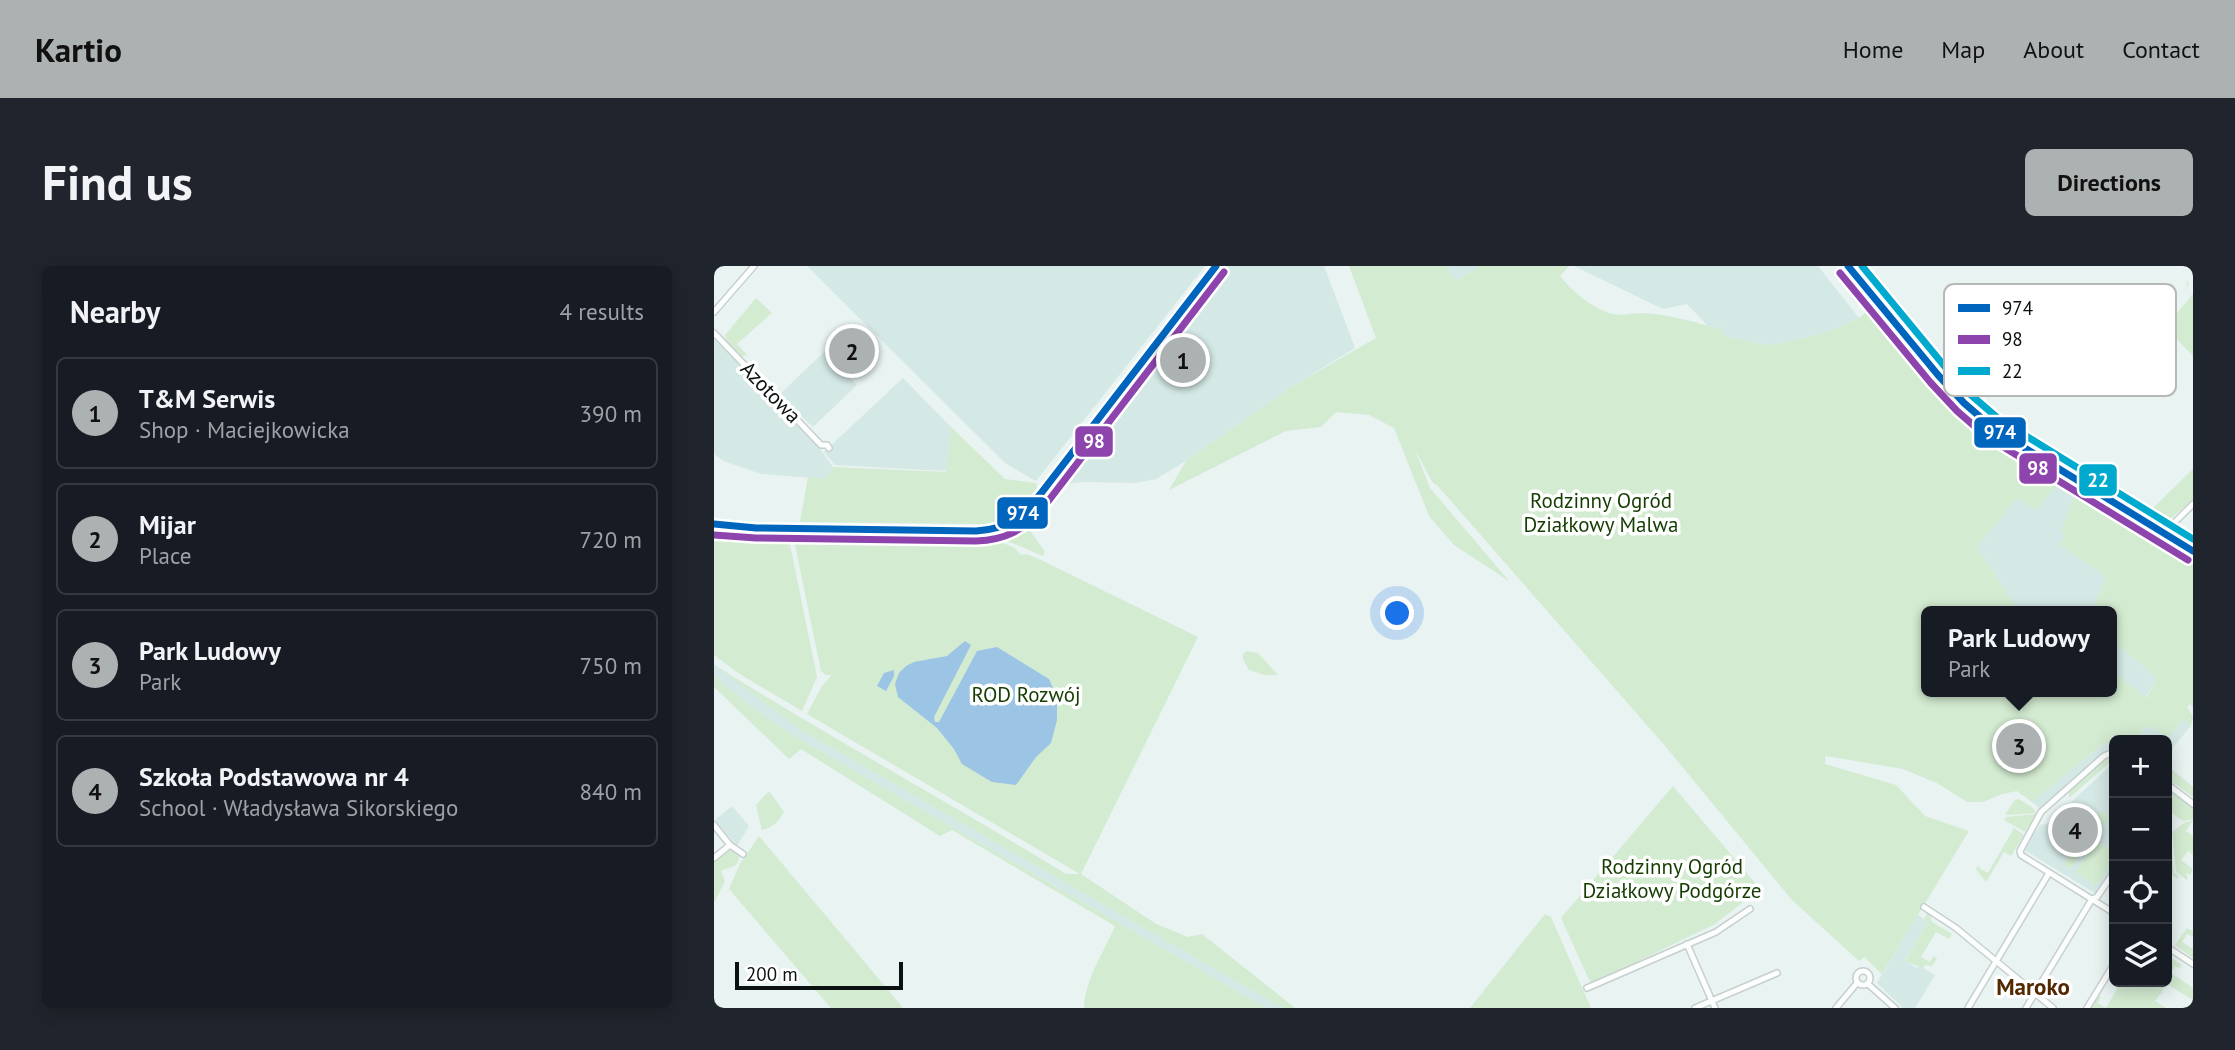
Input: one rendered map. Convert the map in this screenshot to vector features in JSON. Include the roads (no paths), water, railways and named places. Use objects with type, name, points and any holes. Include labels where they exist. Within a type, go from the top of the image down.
[{"type":"street","points":[[714,312],[754,266]]},
{"type":"street","points":[[714,524],[756,528],[976,531],[995,530],[1011,525],[1029,509],[1216,266]]},
{"type":"street","points":[[1848,266],[1944,381]]},
{"type":"street","name":"Azotowa","points":[[714,333],[821,446],[829,447]]},
{"type":"street","points":[[1958,396],[1994,429],[2193,551]]},
{"type":"street","points":[[2163,533],[2193,505]]},
{"type":"street","points":[[2109,754],[2041,812],[2020,850],[2021,855],[2109,910]]},
{"type":"street","points":[[2172,788],[2193,804]]},
{"type":"street","points":[[714,825],[730,845],[743,854]]},
{"type":"street","points":[[714,858],[730,845]]},
{"type":"street","points":[[1968,1008],[2049,873]]},
{"type":"street","points":[[2026,1008],[2092,899],[2109,879]]},
{"type":"street","points":[[1924,907],[1956,928],[2053,1008]]},
{"type":"street","points":[[1587,988],[1716,932],[1750,909]]},
{"type":"street","points":[[1687,944],[1715,1008]]},
{"type":"street","points":[[2172,950],[2193,964]]},
{"type":"street","points":[[1836,1008],[1857,984],[1856,976],[1863,971],[1870,975],[1868,984]]},
{"type":"street","points":[[2087,1008],[2109,972]]},
{"type":"street","points":[[1695,1008],[1777,973]]},
{"type":"street","points":[[1857,984],[1868,984]]},
{"type":"street","points":[[1868,984],[1895,1008]]},
{"type":"water","points":[[965,641],[971,645],[934,717],[935,722],[939,722],[977,651],[997,647],[1049,679],[1057,697],[1057,720],[1051,743],[1036,757],[1016,785],[992,782],[962,764],[937,728],[898,697],[895,684],[899,673],[906,666],[947,656]]},
{"type":"water","points":[[894,670],[894,676],[886,691],[877,686],[884,673]]},
{"type":"place","name":"Mijar","points":[[852,351]]},
{"type":"place","name":"T&M Serwis","points":[[1183,360]]},
{"type":"place","name":"Park Ludowy","points":[[2019,746]]},
{"type":"place","name":"Szkoła Podstawowa nr 4","points":[[2075,830]]},
{"type":"district","name":"Maroko","points":[[2033,986]]},
{"type":"park label","name":"Rodzinny Ogród Działkowy Malwa","points":[[1601,512]]},
{"type":"park label","name":"ROD Rozwój","points":[[1026,694]]},
{"type":"park label","name":"Rodzinny Ogród Działkowy Podgórze","points":[[1672,878]]}]
